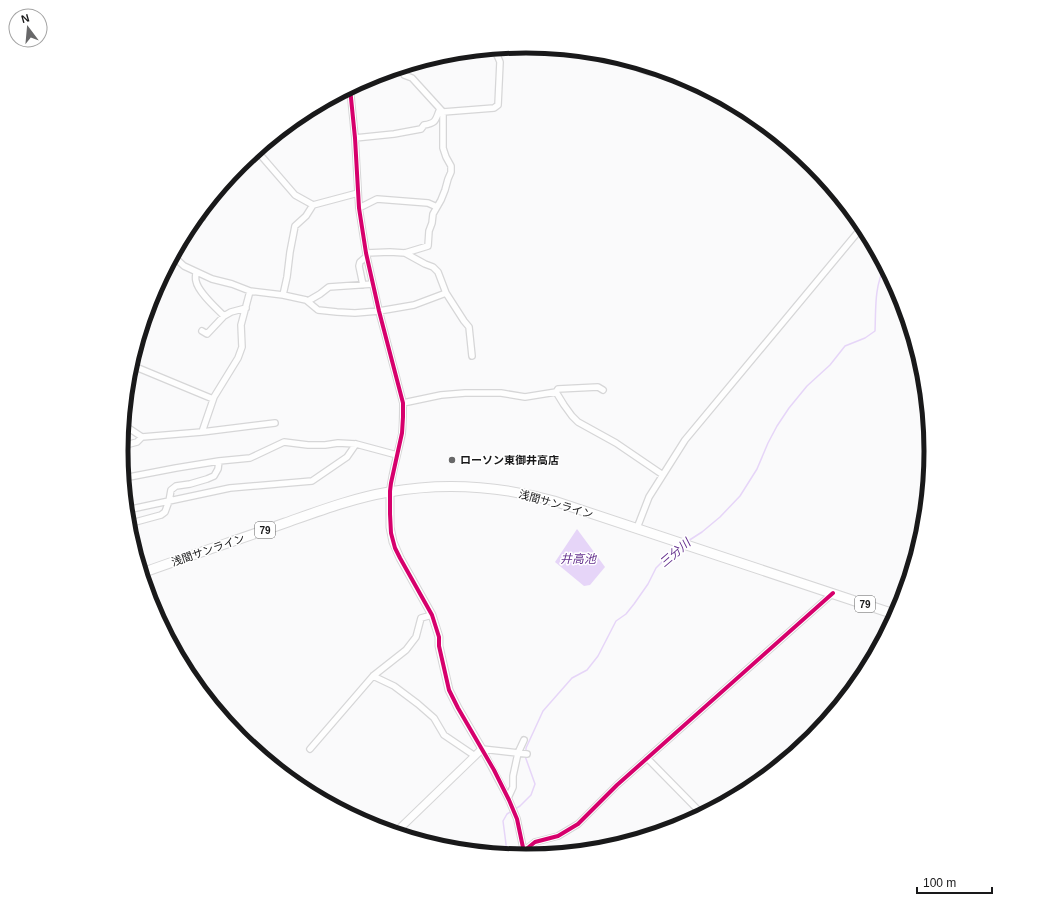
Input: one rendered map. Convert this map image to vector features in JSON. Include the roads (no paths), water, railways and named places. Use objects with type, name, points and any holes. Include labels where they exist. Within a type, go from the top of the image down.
[{"type":"main road","name":"浅間サンライン","points":[[147,571],[357,499],[390,491],[458,486],[507,491],[554,501],[891,613]]},
{"type":"street","points":[[442,110],[494,108],[498,105],[500,62],[496,54]]},
{"type":"street","points":[[363,285],[358,266],[367,254],[390,252],[405,253],[428,246],[429,231],[433,214],[446,190],[451,172],[451,166],[443,148],[442,110],[412,78],[404,76],[403,73]]},
{"type":"street","points":[[351,94],[359,208],[379,311],[403,403],[404,417],[402,433],[390,491],[390,527],[393,542],[400,558],[432,615],[439,637],[439,646],[449,690],[508,798],[517,819],[523,850]]},
{"type":"street","points":[[355,138],[394,134],[421,129],[424,125],[431,124],[435,121],[442,110]]},
{"type":"street","points":[[261,155],[295,196],[313,205]]},
{"type":"street","points":[[283,295],[295,226],[306,216],[313,205],[358,192]]},
{"type":"street","points":[[359,208],[377,199],[428,203],[437,207]]},
{"type":"street","points":[[637,528],[649,497],[685,440],[859,231]]},
{"type":"street","points":[[405,253],[433,267],[438,272],[446,293],[464,321],[470,327],[472,356]]},
{"type":"street","points":[[177,260],[184,266],[212,279],[232,284],[250,291],[283,295],[308,301],[318,310],[355,313],[379,311],[414,306],[446,293]]},
{"type":"street","points":[[196,272],[195,279],[197,285],[212,305],[224,316]]},
{"type":"street","points":[[308,301],[329,287],[373,284]]},
{"type":"street","points":[[202,432],[213,399],[238,358],[242,347],[241,325],[250,291]]},
{"type":"street","points":[[202,332],[207,334],[224,316],[231,312],[246,308]]},
{"type":"street","points":[[137,368],[213,399]]},
{"type":"street","points":[[403,403],[441,395],[465,393],[501,393],[525,397],[556,392],[558,389],[598,387],[603,390]]},
{"type":"street","points":[[556,392],[572,416],[578,422],[616,443],[663,475]]},
{"type":"street","points":[[129,428],[142,436],[202,432],[275,423]]},
{"type":"street","points":[[128,444],[137,442],[142,436]]},
{"type":"street","points":[[129,477],[219,461],[250,458],[284,442],[308,445],[338,443],[356,444],[397,455]]},
{"type":"street","points":[[132,509],[230,488],[312,480],[346,457],[356,444]]},
{"type":"street","points":[[135,522],[161,515],[165,512],[171,490],[176,486],[190,484],[214,476],[218,469],[219,461]]},
{"type":"street","points":[[528,850],[535,842],[558,836],[578,824],[617,785],[833,593]]},
{"type":"street","points":[[310,749],[373,676],[406,650],[416,637],[421,618],[432,615]]},
{"type":"street","points":[[373,676],[394,686],[418,704],[434,718],[444,735],[475,756]]},
{"type":"street","points":[[508,798],[513,786],[513,776],[518,753],[524,740]]},
{"type":"street","points":[[482,749],[527,754]]},
{"type":"street","points":[[399,829],[482,749]]},
{"type":"street","points":[[647,758],[699,811]]},
{"type":"water","name":"井高池","points":[[577,529],[605,567],[590,585],[584,586],[555,562]]},
{"type":"waterway","name":"三分川","points":[[688,541],[720,517],[740,496],[757,469],[777,426],[807,386],[830,365],[845,346],[865,338],[875,331],[877,290],[882,272]]},
{"type":"waterway","name":"三分川","points":[[526,752],[526,748],[543,711],[572,678],[587,670],[598,656],[616,621],[626,614],[634,604],[648,584],[656,568],[671,553],[680,547]]},
{"type":"waterway","name":"三分川","points":[[506,849],[503,821],[507,814],[520,806],[531,795],[535,784],[525,756]]},
{"type":"place","name":"ローソン東御井高店","points":[[452,460]]}]
